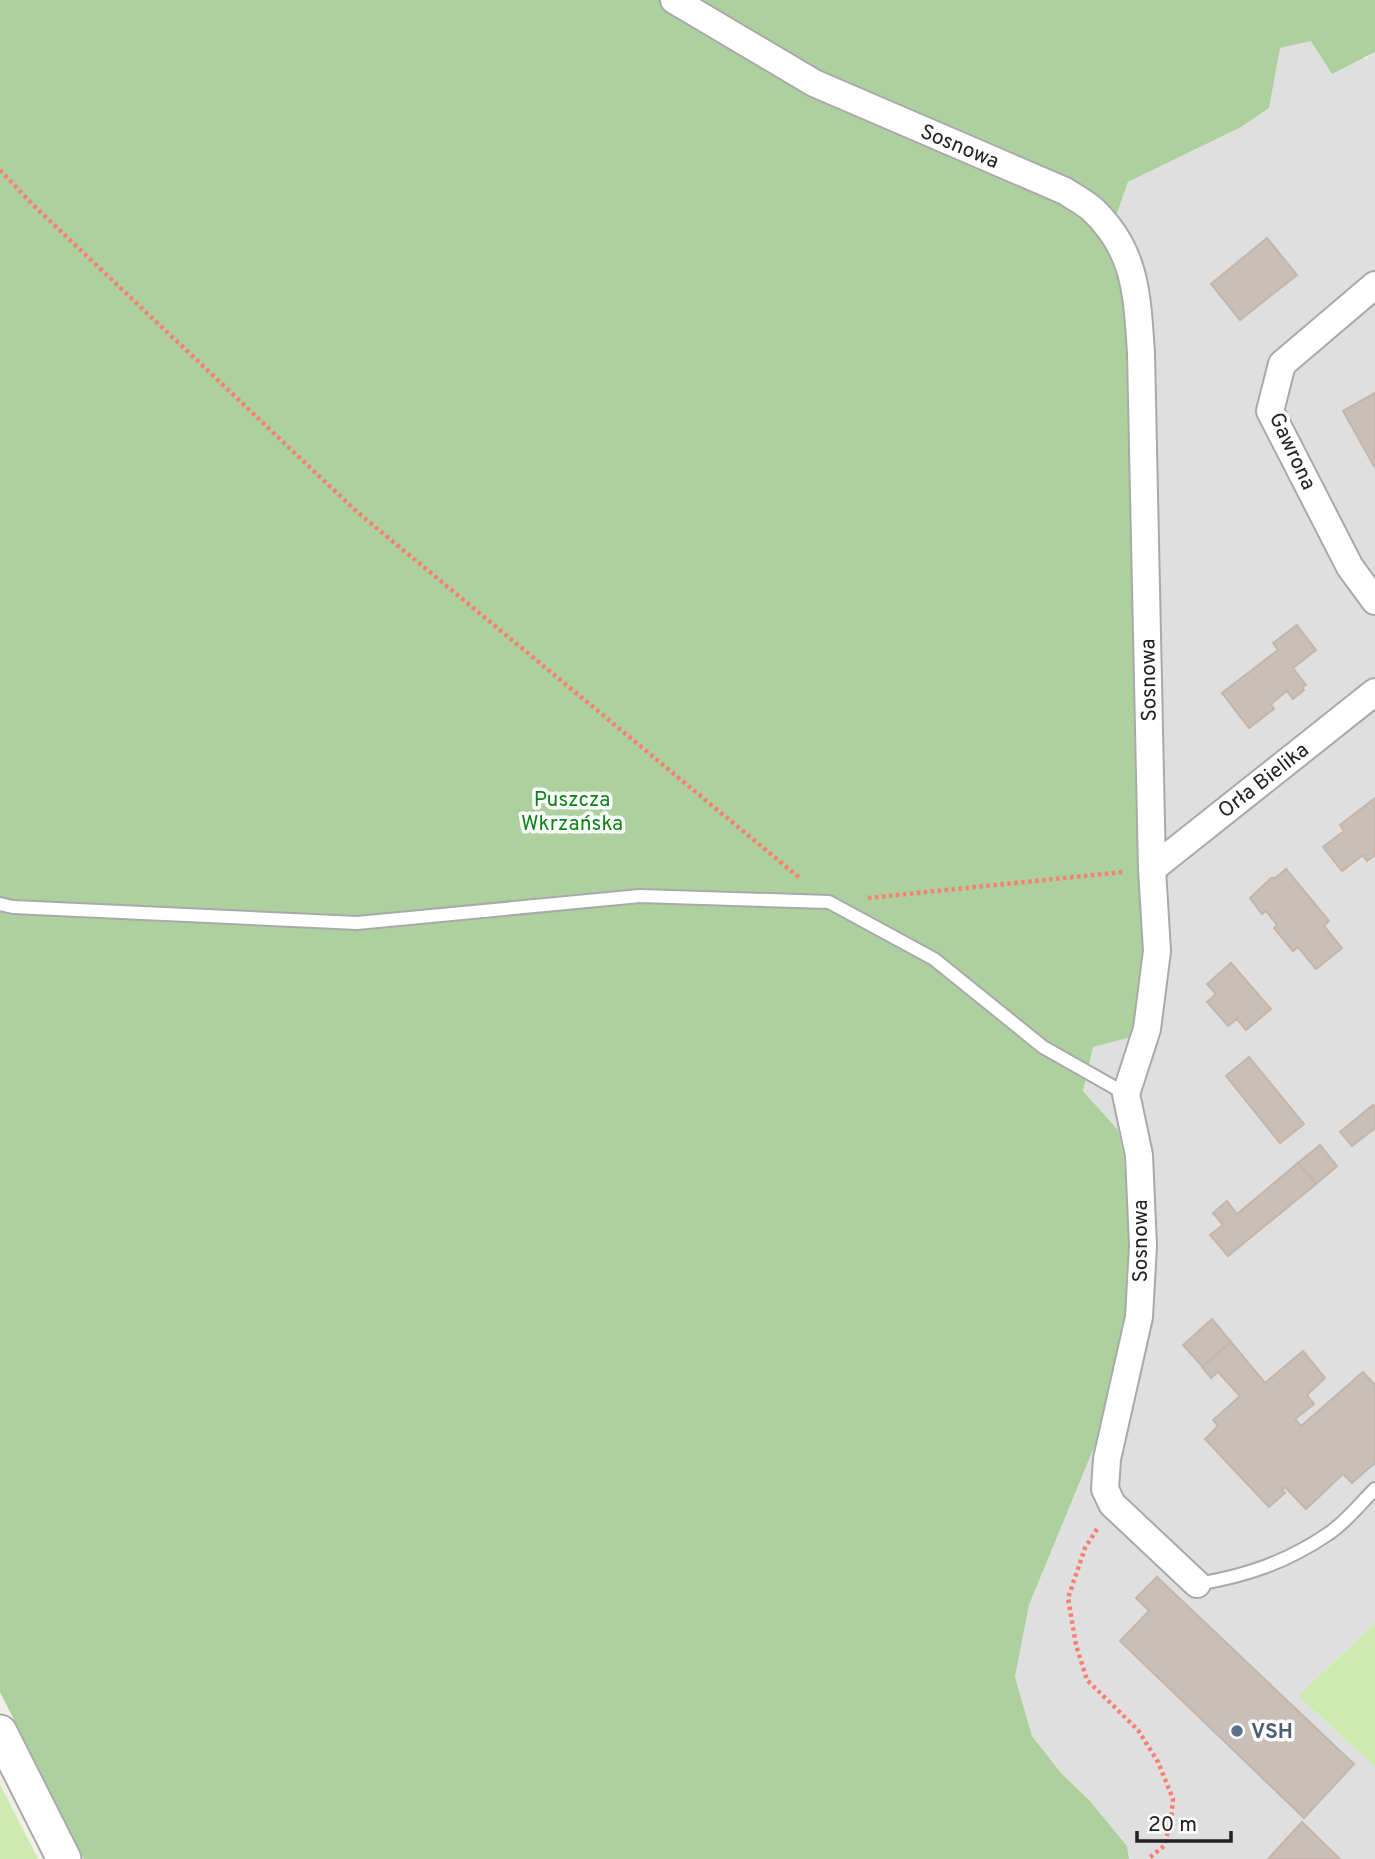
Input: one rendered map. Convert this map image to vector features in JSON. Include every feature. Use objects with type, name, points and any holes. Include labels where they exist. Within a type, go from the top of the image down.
[{"type":"street","name":"Sosnowa","points":[[674,0],[814,83],[1065,191],[1091,208],[1113,233],[1130,267],[1138,302],[1142,353],[1152,869],[1157,951],[1147,1029],[1126,1094],[1139,1155],[1143,1246],[1139,1317],[1107,1459],[1105,1489],[1112,1504]]},
{"type":"street","name":"Gawrona","points":[[1375,285],[1282,365],[1270,411],[1350,566],[1375,601]]},
{"type":"street","name":"Orła Bielika","points":[[1152,869],[1375,692]]},
{"type":"street","points":[[1112,1504],[1198,1584]]},
{"type":"street","points":[[0,1732],[64,1859]]},
{"type":"lane","points":[[0,904],[13,907],[357,923],[640,896],[829,902],[934,959],[1043,1047],[1126,1094]]},
{"type":"lane","points":[[1198,1584],[1233,1578],[1278,1563],[1330,1533],[1375,1489]]},
{"type":"path","points":[[0,170],[33,205],[356,512],[829,902],[1152,869]]},
{"type":"path","points":[[1112,1504],[1085,1548],[1068,1598],[1076,1645],[1087,1680],[1138,1730],[1158,1762],[1173,1799],[1171,1821],[1164,1846],[1148,1859]]},
{"type":"shaded area","points":[[1311,40],[1365,59],[1375,52],[1375,1623],[1298,1696],[1375,1767],[1375,1859],[1129,1859],[1127,1846],[1090,1801],[1061,1773],[1032,1736],[1015,1677],[1029,1605],[1095,1445],[1118,1130],[1083,1091],[1093,1047],[1106,244],[1128,182],[1240,127],[1269,108],[1279,48]]},
{"type":"green space","name":"Puszcza Wkrzańska","points":[[0,0],[1375,0],[1375,52],[1332,74],[1311,41],[1280,48],[1269,108],[1241,127],[1128,182],[1106,244],[1124,287],[1130,368],[1146,951],[1131,1037],[1093,1047],[1083,1091],[1118,1130],[1124,1158],[1131,1268],[1119,1363],[1095,1445],[1029,1605],[1015,1677],[1032,1736],[1061,1773],[1090,1801],[1127,1846],[1129,1859],[84,1859],[0,1692]]},
{"type":"green space","points":[[1375,1623],[1375,1767],[1298,1696]]},
{"type":"green space","points":[[0,1784],[38,1859],[0,1859]]},
{"type":"building","points":[[1267,238],[1297,275],[1240,320],[1211,284]]},
{"type":"building","points":[[1375,393],[1375,468],[1343,411]]},
{"type":"building","points":[[1297,625],[1316,650],[1293,668],[1306,685],[1302,687],[1304,690],[1293,699],[1287,691],[1271,704],[1274,709],[1249,728],[1222,693],[1278,650],[1273,643]]},
{"type":"building","points":[[1375,798],[1375,855],[1367,861],[1363,855],[1342,871],[1323,847],[1344,831],[1340,825]]},
{"type":"building","points":[[1286,869],[1329,921],[1324,926],[1342,948],[1316,969],[1298,947],[1293,951],[1274,928],[1277,925],[1266,911],[1262,914],[1250,898],[1271,878]]},
{"type":"building","points":[[1231,963],[1271,1009],[1246,1030],[1237,1019],[1228,1026],[1207,1002],[1216,994],[1207,984]]},
{"type":"building","points":[[1249,1057],[1304,1124],[1280,1143],[1226,1076]]},
{"type":"building","points":[[1373,1105],[1375,1128],[1352,1146],[1340,1132]]},
{"type":"building","points":[[1320,1145],[1337,1166],[1316,1184],[1298,1163]]},
{"type":"building","points":[[1298,1163],[1316,1184],[1228,1256],[1210,1235],[1223,1225],[1213,1213],[1227,1201],[1237,1214]]},
{"type":"building","points":[[1212,1319],[1231,1342],[1203,1367],[1183,1345]]},
{"type":"building","points":[[1231,1342],[1265,1383],[1303,1351],[1325,1378],[1307,1395],[1314,1404],[1295,1419],[1301,1426],[1363,1372],[1375,1385],[1375,1463],[1352,1483],[1343,1474],[1306,1509],[1285,1487],[1282,1490],[1285,1493],[1269,1507],[1205,1439],[1218,1426],[1213,1420],[1240,1396],[1218,1372],[1211,1378],[1202,1367]]},
{"type":"building","points":[[1157,1577],[1354,1764],[1304,1818],[1120,1641],[1149,1611],[1136,1598]]},
{"type":"building","points":[[1302,1822],[1340,1859],[1268,1859]]},
{"type":"place","name":"VSH","points":[[1237,1731]]}]
